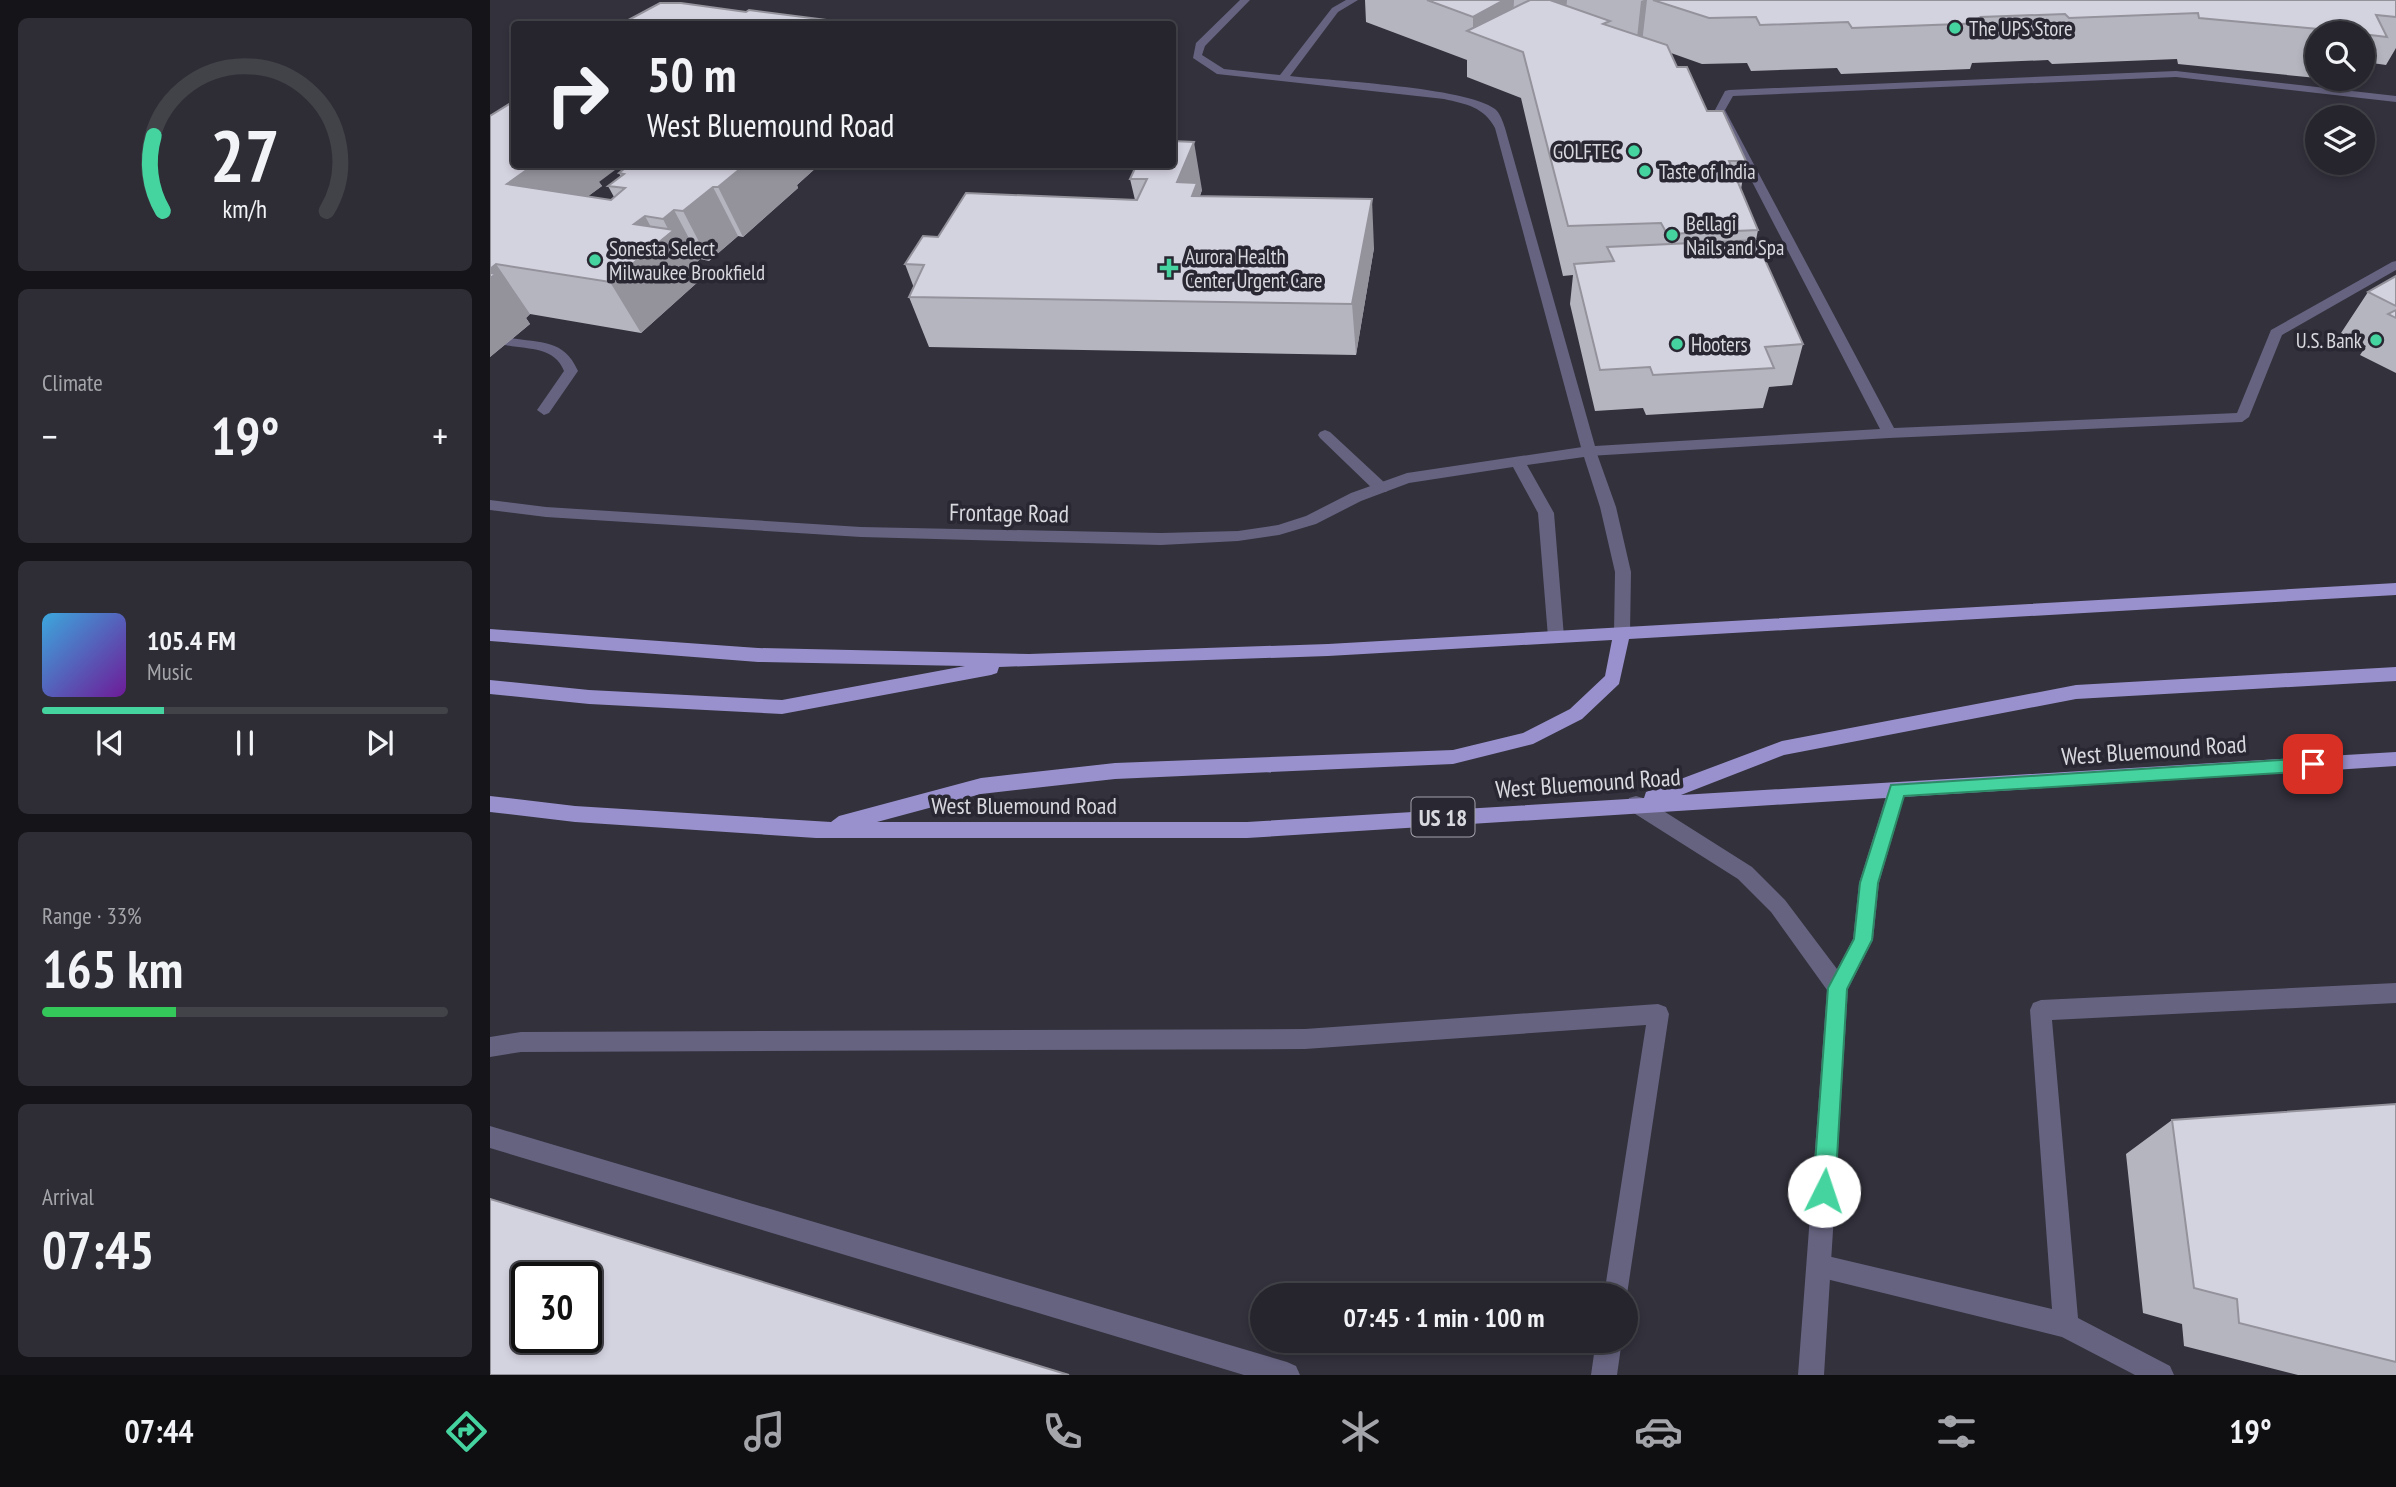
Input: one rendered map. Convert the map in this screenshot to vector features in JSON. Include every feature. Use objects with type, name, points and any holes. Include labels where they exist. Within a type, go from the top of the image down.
[{"type":"main road","points":[[490,635],[758,655],[1029,661],[1328,650],[2396,589]]},
{"type":"main road","points":[[816,830],[981,786],[1115,771],[1453,757],[1527,738],[1576,714],[1613,678],[1622,633]]},
{"type":"main road","points":[[490,687],[589,697],[782,707],[1029,661]]},
{"type":"main road","points":[[1636,804],[1782,748],[2076,692],[2396,674]]},
{"type":"main road","name":"West Bluemound Road","points":[[490,804],[575,814],[816,830],[1247,830],[2396,759]]},
{"type":"street","points":[[1245,0],[1199,45],[1197,56],[1221,72],[1444,96],[1470,102],[1492,112],[1500,128],[1589,452],[1608,507],[1623,572],[1622,633]]},
{"type":"street","points":[[1283,79],[1335,10],[1353,0]]},
{"type":"street","points":[[1889,433],[1720,110],[1730,93],[2176,74],[2396,99]]},
{"type":"street","points":[[2380,272],[2396,265]]},
{"type":"street","points":[[2380,272],[2396,279]]},
{"type":"street","name":"Frontage Road","points":[[490,505],[546,512],[764,527],[1161,539],[1238,536],[1279,530],[1311,520],[1356,497],[1407,478],[1589,452],[1889,433],[2242,417],[2276,333],[2380,272]]},
{"type":"street","points":[[510,342],[550,348],[565,357],[571,370],[544,410]]},
{"type":"street","points":[[1325,435],[1381,488]]},
{"type":"street","points":[[1517,461],[1546,513],[1556,636]]},
{"type":"street","points":[[1811,1375],[1838,988],[1863,940],[1869,883],[1897,790]]},
{"type":"street","points":[[1636,804],[1745,873],[1778,906],[1838,988]]},
{"type":"street","points":[[2066,1325],[2041,1010],[2396,993]]},
{"type":"street","points":[[490,1047],[521,1042],[1305,1039],[1658,1014],[1618,1283]]},
{"type":"street","points":[[490,1137],[1287,1375]]},
{"type":"street","points":[[1819,1266],[2066,1325],[2161,1375]]},
{"type":"street","points":[[1604,1375],[1607,1353]]},
{"type":"building","points":[[1427,0],[1504,0],[1473,17]]},
{"type":"building","points":[[1530,0],[1550,0],[1610,21],[1603,24],[1667,45],[1677,67],[1687,67],[1707,111],[1723,111],[1746,161],[1729,161],[1758,230],[1667,234],[1661,223],[1568,226],[1523,52],[1467,31]]},
{"type":"building","points":[[1653,0],[2396,0],[2396,17],[2376,15],[2387,37],[2375,36],[2375,21],[2305,21],[2305,28],[2199,18],[2198,13],[2069,18],[2065,14],[1981,17],[1985,23],[1852,28],[1848,22],[1760,25],[1756,17],[1709,18]]},
{"type":"building","points":[[660,3],[681,3],[835,21],[627,21]]},
{"type":"building","points":[[511,103],[511,168],[529,168],[507,184],[611,200],[625,188],[608,186],[624,174],[619,173],[625,168],[741,168],[683,211],[674,210],[663,219],[645,216],[634,224],[674,230],[610,282],[496,264],[490,269],[490,116]]},
{"type":"building","points":[[1176,141],[1194,142],[1177,182],[1197,183],[1192,196],[1372,199],[1352,304],[909,297],[924,265],[905,264],[923,236],[938,237],[966,193],[1137,200],[1147,179],[1130,179],[1135,168],[1176,168]]},
{"type":"building","name":"Hooters","points":[[1756,240],[1803,344],[1765,347],[1774,368],[1653,375],[1650,367],[1600,370],[1574,264],[1614,261],[1607,247]]},
{"type":"building","points":[[2396,276],[2396,306],[2368,292]]},
{"type":"building","points":[[2396,310],[2396,318],[2388,314]]},
{"type":"building","points":[[2396,1104],[2396,1362],[2239,1323],[2237,1299],[2194,1288],[2172,1120]]},
{"type":"building","points":[[490,1199],[1069,1375],[490,1375]]},
{"type":"place","name":"The UPS Store","points":[[1955,28]]},
{"type":"place","name":"GOLFTEC","points":[[1634,151]]},
{"type":"place","name":"Taste of India","points":[[1645,171]]},
{"type":"place","name":"Bellagi Nails and Spa","points":[[1672,235]]},
{"type":"place","name":"Sonesta Select Milwaukee Brookfield","points":[[595,260]]},
{"type":"place","name":"Aurora Health Center Urgent Care","points":[[1169,268]]},
{"type":"place","name":"U.S. Bank","points":[[2376,340]]},
{"type":"place","name":"Hooters","points":[[1677,344]]},
{"type":"route","points":[[1824,1191],[1838,988],[1863,940],[1869,883],[1897,790],[2313,764]]}]
